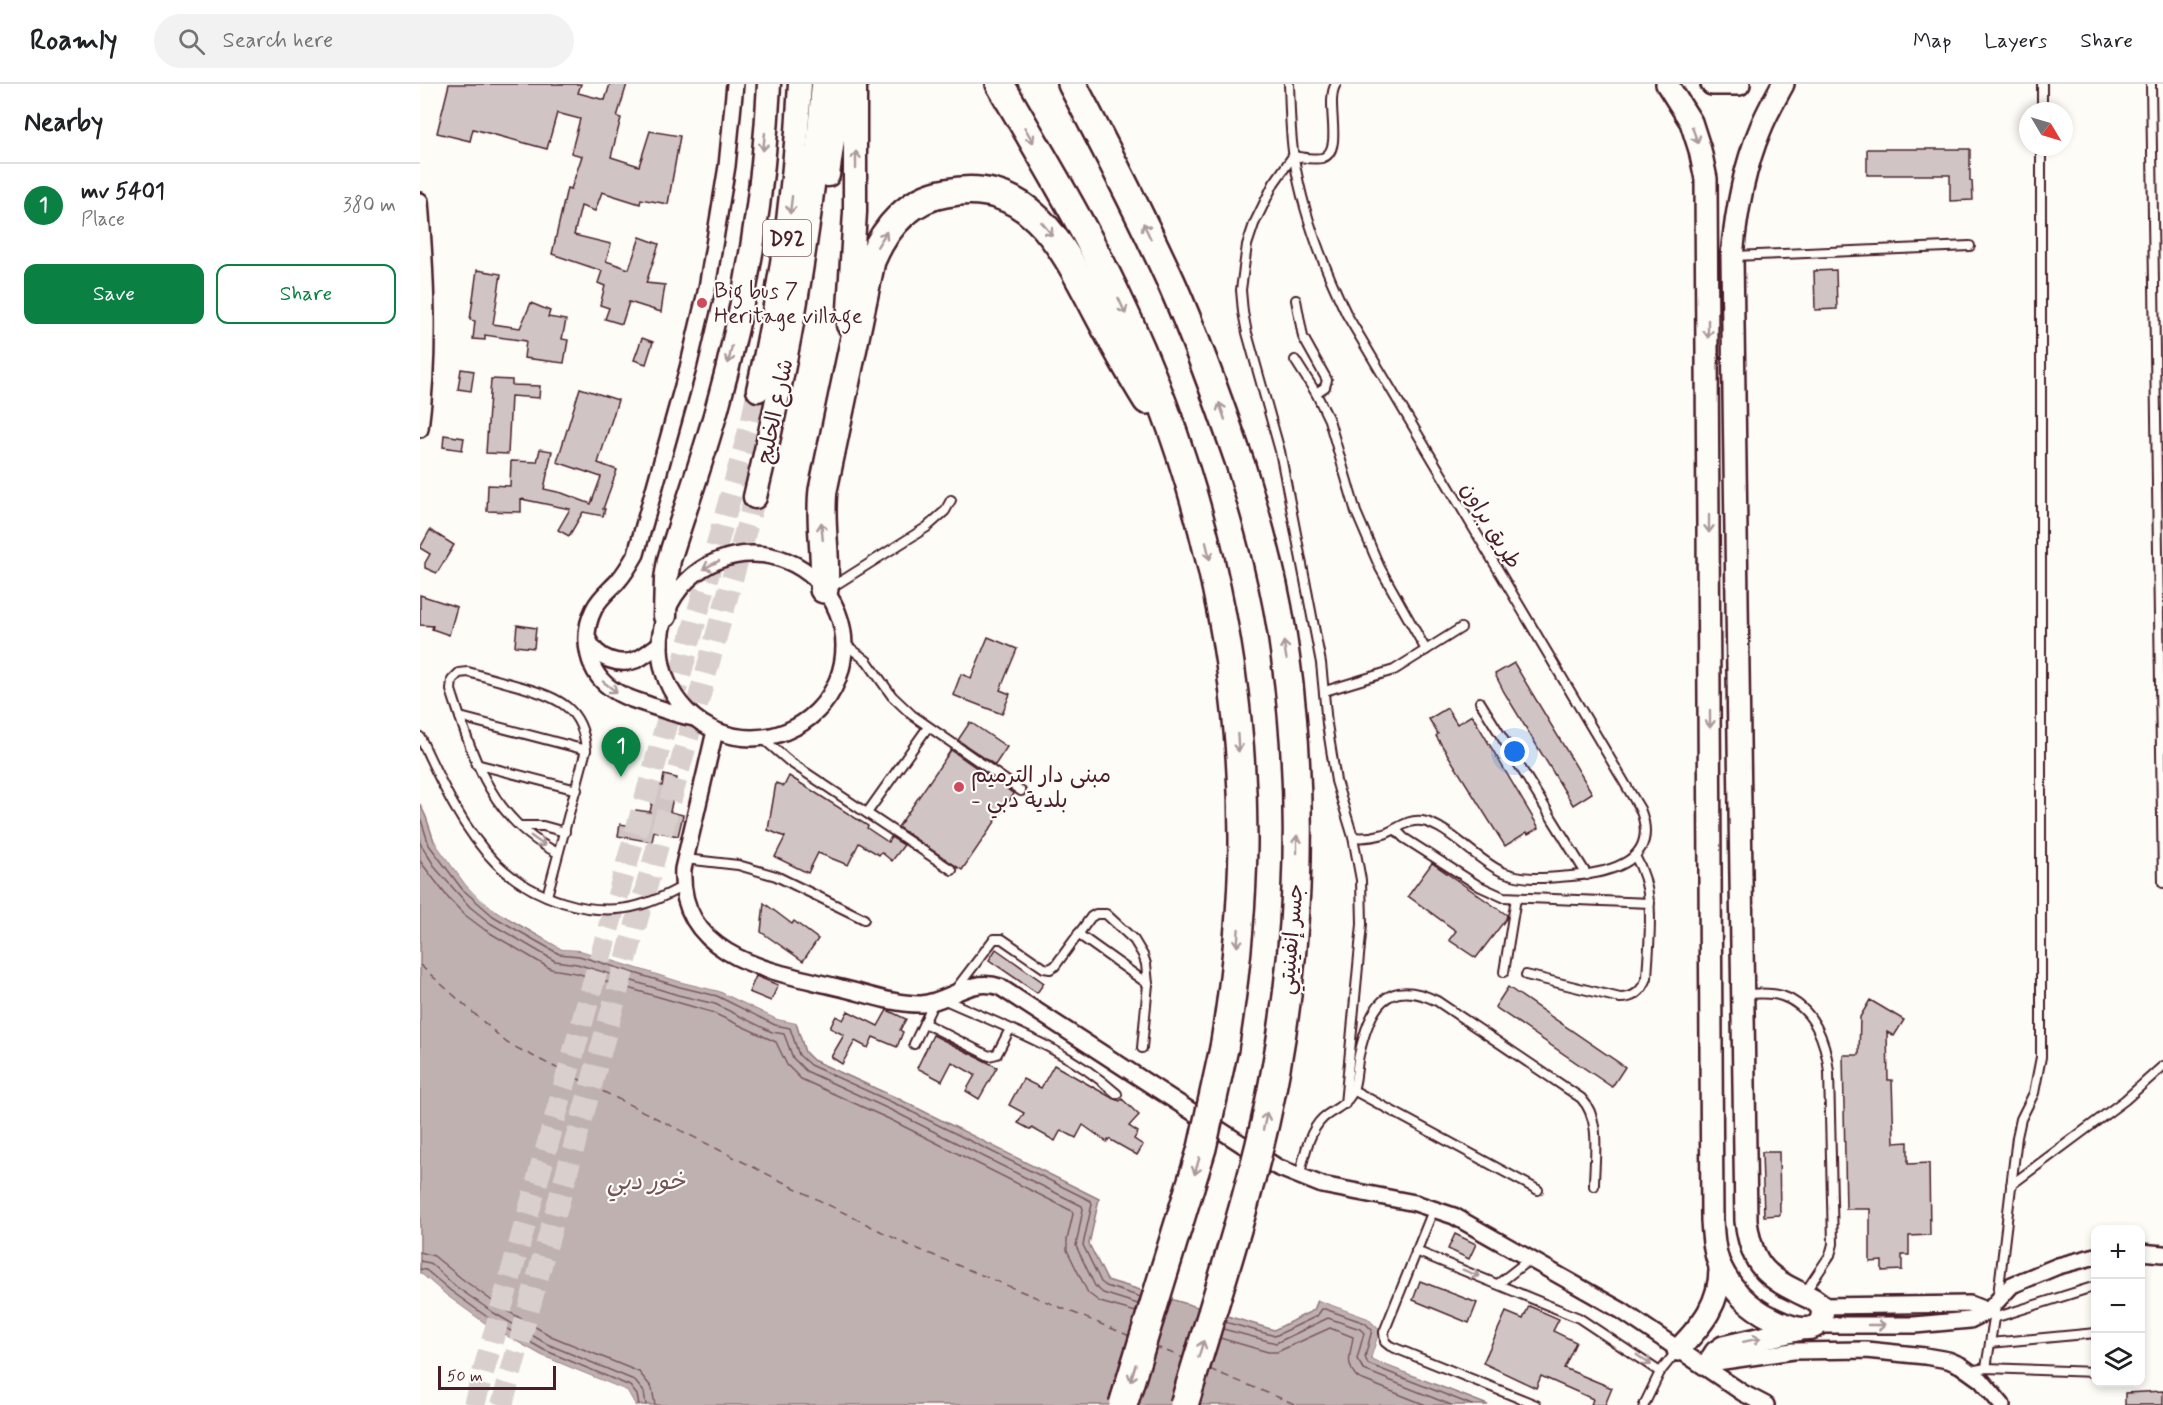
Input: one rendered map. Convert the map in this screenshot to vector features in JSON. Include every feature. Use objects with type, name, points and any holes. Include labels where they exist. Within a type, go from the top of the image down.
[{"type":"highway","points":[[1000,84],[1068,201],[1117,295],[1159,394],[1192,494],[1217,593],[1227,643],[1236,714],[1243,846],[1238,947],[1224,1048],[1205,1138],[1123,1405]]},
{"type":"highway","name":"جسر إنفينيتي","points":[[1072,84],[1146,227],[1221,405],[1255,512],[1275,593],[1291,699],[1297,800],[1294,908],[1284,1015],[1265,1120],[1239,1225],[1184,1405]]},
{"type":"highway","points":[[825,590],[822,503],[871,261],[884,235],[903,213],[928,198],[956,191],[985,191],[1012,200],[1030,211],[1046,226],[1068,259],[1133,378],[1177,446]]},
{"type":"main road","points":[[665,616],[669,560],[715,416],[741,303],[758,194],[769,84]]},
{"type":"main road","name":"شارع الخليج","points":[[758,390],[770,337],[788,230],[800,84]]},
{"type":"main road","name":"شارع الخليج","points":[[792,325],[812,193],[823,84]]},
{"type":"main road","name":"شارع الخليج","points":[[755,497],[792,325],[822,208],[833,149],[841,84]]},
{"type":"main road","points":[[846,386],[855,212],[855,84]]},
{"type":"street","points":[[694,718],[637,700],[609,687],[591,664],[587,651],[587,636],[595,606],[624,574],[636,554],[688,368],[715,247],[727,166],[735,84]]},
{"type":"street","points":[[1668,84],[1690,122],[1700,150],[1706,179],[1712,1220],[1721,1279],[1714,1304],[1701,1326],[1678,1350]]},
{"type":"street","points":[[1712,84],[1739,84]]},
{"type":"street","points":[[1783,84],[1760,129],[1749,162],[1734,230],[1732,256],[1746,1221],[1749,1244],[1760,1264],[1811,1313]]},
{"type":"street","points":[[420,201],[427,307],[427,352],[420,429]]},
{"type":"street","points":[[751,554],[778,558],[803,570],[825,590],[838,615],[843,656],[838,676],[829,695],[821,706],[800,724],[788,730],[761,737],[742,738],[715,731],[694,718],[675,697],[668,685],[660,658],[660,644],[665,616],[678,591],[693,576],[710,564],[736,555],[751,554]]},
{"type":"street","points":[[587,636],[590,644],[601,655],[616,662],[640,658],[660,644]]},
{"type":"street","points":[[715,731],[685,859],[682,887],[694,920],[716,945],[744,962],[779,973],[906,1003],[943,999],[981,983],[1000,987],[1133,1072],[1256,1155],[1299,1177],[1342,1190],[1434,1208],[1473,1226],[1622,1311],[1678,1350],[1704,1363],[1743,1393],[1766,1405]]},
{"type":"street","points":[[1711,977],[1742,985]]},
{"type":"street","points":[[2145,1252],[2163,1254]]},
{"type":"street","points":[[1704,1363],[1723,1347],[1811,1313],[1937,1323],[1970,1320],[1993,1310],[2012,1285],[2058,1266],[2091,1257]]},
{"type":"street","points":[[1720,1266],[1734,1288],[1748,1303],[1767,1316],[1788,1325],[1811,1313]]},
{"type":"street","points":[[1704,1363],[1793,1351],[1866,1350],[1948,1360],[1960,1365],[1981,1380],[2002,1405]]},
{"type":"lane","name":"طريق براون","points":[[1289,84],[1293,156],[1304,205],[1315,243],[1347,315],[1640,809],[1644,818],[1644,838],[1635,856]]},
{"type":"lane","points":[[1336,84],[1331,97],[1333,140],[1331,150],[1319,159],[1293,156],[1274,183],[1254,224],[1247,245],[1241,290],[1247,333],[1280,452],[1325,691],[1327,724],[1335,772],[1353,837],[1361,880],[1362,924],[1345,1104]]},
{"type":"lane","points":[[2042,84],[2042,102]]},
{"type":"lane","points":[[2151,84],[2163,883]]},
{"type":"lane","points":[[1986,1368],[2021,1119],[2034,1093],[2041,1057],[2041,156]]},
{"type":"lane","points":[[1732,256],[1970,246]]},
{"type":"lane","points":[[1296,300],[1303,337],[1327,380],[1325,387],[1316,393]]},
{"type":"lane","points":[[1295,360],[1316,393],[1329,420],[1364,531],[1400,606],[1426,650]]},
{"type":"lane","points":[[825,590],[927,527],[940,516],[951,501]]},
{"type":"lane","points":[[1325,691],[1384,675],[1461,628]]},
{"type":"lane","points":[[843,642],[867,661],[903,707],[1021,791]]},
{"type":"lane","points":[[547,896],[586,750],[583,730],[578,720],[564,704],[546,694],[468,672],[455,676],[451,685],[460,717],[476,764],[495,797],[520,826],[538,842],[558,853]]},
{"type":"lane","points":[[1480,702],[1587,875]]},
{"type":"lane","points":[[460,717],[586,750]]},
{"type":"lane","points":[[867,813],[928,727]]},
{"type":"lane","points":[[420,737],[458,811],[482,847],[495,863],[515,879],[547,896],[592,909],[639,906],[662,898],[682,887]]},
{"type":"lane","points":[[761,737],[790,762],[952,870]]},
{"type":"lane","points":[[476,764],[576,790]]},
{"type":"lane","points":[[1353,837],[1376,836],[1412,821],[1430,823],[1489,865],[1516,876],[1531,879],[1587,875],[1618,868],[1635,856],[1645,875],[1650,903],[1647,978],[1642,989],[1626,998],[1620,998],[1526,975]]},
{"type":"lane","points":[[520,826],[543,826],[565,832]]},
{"type":"lane","points":[[1395,829],[1404,838],[1479,886],[1503,897],[1650,903]]},
{"type":"lane","points":[[685,859],[738,865],[788,880],[864,920]]},
{"type":"lane","points":[[1504,972],[1516,898]]},
{"type":"lane","points":[[914,1044],[924,1023],[994,939],[1002,939],[1044,968],[1050,969],[1055,966],[1091,917],[1101,913],[1111,916],[1134,940],[1143,955],[1148,984],[1142,1048]]},
{"type":"lane","points":[[1078,934],[1148,984]]},
{"type":"lane","points":[[1742,985],[1780,995],[1795,1003],[1810,1015],[1827,1051],[1833,1244],[1811,1313]]},
{"type":"lane","points":[[1299,1177],[1316,1127],[1328,1114],[1345,1104],[1353,1090],[1364,1038],[1377,1007],[1390,994],[1405,991],[1420,993],[1437,1001],[1575,1094],[1586,1104],[1594,1125],[1594,1186]]},
{"type":"lane","points":[[943,999],[1071,1059],[1103,1081],[1117,1094]]},
{"type":"lane","points":[[924,1023],[989,1056],[997,1054],[1010,1029]]},
{"type":"lane","points":[[2011,1185],[2124,1100],[2163,1066]]},
{"type":"lane","points":[[1353,1090],[1538,1190]]},
{"type":"lane","points":[[1434,1208],[1384,1332],[1385,1342],[1536,1405]]},
{"type":"lane","points":[[1416,1251],[1579,1318],[1660,1372]]},
{"type":"lane","points":[[1498,1284],[1530,1259]]},
{"type":"lane","points":[[1993,1310],[2091,1287]]},
{"type":"lane","points":[[1990,1343],[2091,1333]]},
{"type":"lane","points":[[1644,1405],[1660,1372],[1678,1350]]},
{"type":"lane","points":[[1969,1371],[1986,1368],[2091,1372]]},
{"type":"water","name":"خور دبي","points":[[420,804],[434,841],[466,885],[496,911],[518,924],[562,949],[580,950],[682,982],[719,991],[777,1019],[796,1023],[805,1052],[813,1060],[899,1099],[1099,1199],[1089,1244],[1107,1280],[1274,1330],[1314,1310],[1318,1300],[1368,1318],[1380,1330],[1371,1359],[1488,1405],[635,1405],[627,1391],[542,1356],[487,1325],[420,1273]]},
{"type":"pier","points":[[434,841],[480,895],[498,909],[563,946],[581,948],[720,988],[778,1016],[796,1020],[796,1023],[777,1019],[719,991],[682,982],[580,950],[562,949],[497,911],[478,897],[466,885]]},
{"type":"pier","points":[[420,1273],[487,1325],[542,1356],[627,1391],[635,1405],[630,1405],[625,1394],[541,1359],[486,1327],[445,1298],[420,1277]]},
{"type":"pier","points":[[1319,1297],[1369,1315],[1382,1328],[1374,1357],[1489,1402],[1491,1405],[1371,1359],[1380,1330],[1368,1318],[1318,1300]]},
{"type":"building","points":[[449,84],[581,84],[578,93],[605,100],[610,84],[627,84],[617,117],[621,118],[611,157],[639,166],[650,131],[680,136],[668,204],[641,199],[640,204],[602,192],[595,211],[581,206],[574,235],[611,244],[606,261],[629,269],[640,237],[659,244],[646,283],[665,285],[661,312],[629,302],[622,324],[605,319],[609,308],[600,305],[605,286],[598,283],[602,271],[552,254],[567,188],[571,189],[582,156],[571,153],[580,119],[557,113],[547,149],[473,129],[470,141],[437,133]]},
{"type":"building","points":[[1867,149],[1970,149],[1970,181],[1972,181],[1973,200],[1950,201],[1950,175],[1867,175]]},
{"type":"building","points":[[477,270],[501,274],[493,324],[520,328],[531,303],[550,311],[548,317],[566,320],[562,339],[568,340],[564,363],[524,358],[526,341],[485,335],[485,340],[473,339],[475,321],[470,320]]},
{"type":"building","points":[[1836,270],[1837,309],[1815,310],[1814,271]]},
{"type":"building","points":[[642,338],[653,342],[646,364],[634,360]]},
{"type":"building","points":[[461,369],[474,371],[471,391],[458,389]]},
{"type":"building","points":[[491,379],[512,380],[512,385],[540,386],[539,398],[511,396],[508,454],[486,453]]},
{"type":"building","points":[[580,388],[618,400],[598,463],[617,470],[603,509],[605,509],[603,516],[583,512],[569,536],[558,530],[570,509],[521,499],[521,512],[487,511],[488,485],[510,486],[511,461],[537,462],[540,449],[552,451],[544,489],[591,504],[601,477],[557,462]]},
{"type":"building","points":[[444,435],[464,438],[462,450],[443,447]]},
{"type":"building","points":[[430,530],[454,545],[437,573],[425,568],[430,554],[420,548]]},
{"type":"building","points":[[420,595],[457,607],[449,635],[432,629],[433,626],[420,625]]},
{"type":"building","points":[[517,625],[536,628],[534,648],[515,646]]},
{"type":"building","points":[[988,637],[1017,649],[1000,690],[1010,694],[1002,714],[953,695],[961,674],[971,678]]},
{"type":"building","points":[[1514,663],[1592,793],[1573,805],[1495,674]]},
{"type":"building","points":[[1447,708],[1457,724],[1472,715],[1539,828],[1528,834],[1527,832],[1505,846],[1436,736],[1438,734],[1429,719]]},
{"type":"building","points":[[970,722],[1007,747],[995,765],[958,740]]},
{"type":"building","points":[[951,750],[1014,794],[962,870],[898,827]]},
{"type":"building","points":[[664,775],[677,778],[670,812],[683,815],[678,836],[654,831],[652,842],[618,836],[620,824],[633,826],[636,810],[650,812],[656,785],[662,786]]},
{"type":"building","points":[[789,776],[868,826],[867,828],[888,842],[891,837],[904,845],[892,861],[881,852],[879,855],[859,843],[848,865],[818,853],[808,873],[775,857],[785,837],[768,830],[776,783],[784,786]]},
{"type":"building","points":[[1432,863],[1507,915],[1476,958],[1449,940],[1456,931],[1408,896]]},
{"type":"building","points":[[764,903],[792,924],[794,921],[818,939],[803,961],[761,932]]},
{"type":"building","points":[[996,949],[1044,983],[1037,993],[989,960]]},
{"type":"building","points":[[756,976],[778,985],[771,1001],[749,992]]},
{"type":"building","points":[[1508,987],[1625,1067],[1612,1087],[1495,1007]]},
{"type":"building","points":[[1870,1000],[1904,1020],[1894,1036],[1887,1032],[1888,1080],[1892,1080],[1894,1143],[1908,1142],[1908,1164],[1929,1163],[1930,1235],[1909,1236],[1909,1255],[1902,1255],[1902,1270],[1882,1271],[1882,1261],[1870,1262],[1870,1209],[1846,1209],[1843,1055],[1859,1055],[1860,1017]]},
{"type":"building","points":[[887,1010],[906,1019],[900,1030],[903,1032],[897,1047],[873,1037],[868,1048],[855,1041],[842,1064],[831,1057],[844,1035],[830,1028],[836,1016],[843,1020],[848,1011],[878,1026]]},
{"type":"building","points":[[933,1035],[997,1067],[979,1099],[966,1091],[975,1075],[952,1062],[942,1081],[917,1068]]},
{"type":"building","points":[[1054,1065],[1114,1099],[1120,1101],[1122,1099],[1139,1115],[1129,1126],[1138,1132],[1134,1139],[1143,1145],[1137,1155],[1109,1139],[1107,1142],[1083,1125],[1076,1138],[1061,1130],[1055,1141],[1018,1123],[1024,1113],[1009,1105],[1023,1079],[1041,1088]]},
{"type":"building","points":[[1762,1152],[1779,1152],[1780,1215],[1764,1216]]},
{"type":"building","points":[[1455,1234],[1476,1244],[1469,1259],[1448,1249]]},
{"type":"building","points":[[1420,1281],[1477,1303],[1469,1323],[1413,1300]]},
{"type":"building","points":[[1529,1306],[1559,1319],[1553,1331],[1576,1342],[1564,1368],[1612,1388],[1605,1405],[1591,1405],[1593,1399],[1541,1376],[1536,1388],[1483,1363],[1506,1312],[1523,1319]]},
{"type":"building","points":[[2163,1391],[2163,1405],[2125,1405],[2125,1393]]},
{"type":"ferry route","points":[[420,965],[507,1043],[906,1244],[1130,1336]]},
{"type":"ferry route","points":[[1154,1346],[1186,1359]]},
{"type":"ferry route","points":[[1209,1369],[1297,1405]]},
{"type":"tunnel","points":[[474,1405],[751,424],[758,390]]},
{"type":"tunnel","points":[[502,1405],[755,497]]},
{"type":"place","name":"Big bus 7 Heritage village","points":[[702,303]]},
{"type":"place","name":"mv 5401","points":[[621,777]]},
{"type":"place","name":"مبنى دار الترميم - بلدية دبي","points":[[959,787]]}]
